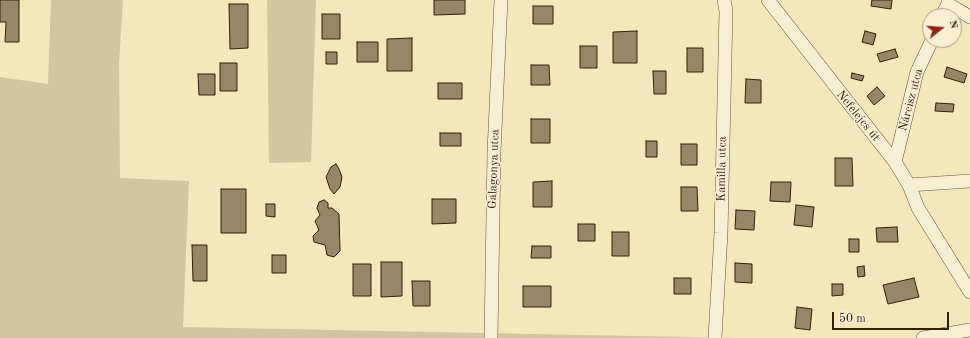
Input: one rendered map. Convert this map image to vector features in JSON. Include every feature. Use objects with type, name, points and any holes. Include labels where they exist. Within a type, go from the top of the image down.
[{"type":"street","name":"Galagonya utca","points":[[491,338],[494,152],[501,0]]},
{"type":"street","name":"Kamilla utca","points":[[715,338],[721,233],[726,11],[724,0]]},
{"type":"street","name":"Nefelejcs út","points":[[768,0],[895,162],[910,185]]},
{"type":"street","points":[[948,2],[970,17]]},
{"type":"street","name":"Nárcisz utca","points":[[895,162],[917,72],[928,48]]},
{"type":"street","points":[[970,181],[910,185],[918,208],[970,292]]},
{"type":"street","points":[[923,338],[970,330]]},
{"type":"shaded area","points":[[51,0],[123,0],[119,63],[120,178],[189,181],[183,327],[735,338],[0,338],[0,77],[48,84]]},
{"type":"shaded area","points":[[267,0],[316,0],[311,162],[269,163]]},
{"type":"building","points":[[0,0],[19,0],[19,42],[5,42],[6,22],[0,22]]},
{"type":"building","points":[[434,0],[465,0],[465,14],[434,15]]},
{"type":"building","points":[[872,0],[892,0],[891,9],[871,6]]},
{"type":"building","points":[[229,4],[248,4],[248,48],[230,49]]},
{"type":"building","points":[[533,6],[553,6],[553,24],[533,24]]},
{"type":"building","points":[[322,14],[340,14],[340,39],[322,39]]},
{"type":"building","points":[[637,31],[637,63],[613,63],[613,32]]},
{"type":"building","points":[[865,31],[876,34],[873,45],[862,42]]},
{"type":"building","points":[[412,38],[412,71],[387,71],[387,39]]},
{"type":"building","points":[[357,42],[378,42],[378,62],[357,62]]},
{"type":"building","points":[[580,46],[597,46],[597,68],[580,68]]},
{"type":"building","points":[[687,48],[703,48],[703,72],[687,72]]},
{"type":"building","points":[[895,49],[898,57],[880,62],[877,54]]},
{"type":"building","points":[[326,52],[337,52],[337,64],[326,64]]},
{"type":"building","points":[[220,63],[237,63],[237,91],[220,91]]},
{"type":"building","points":[[531,65],[549,65],[550,85],[531,85]]},
{"type":"building","points":[[947,67],[967,74],[964,83],[944,77]]},
{"type":"building","points":[[653,71],[666,71],[666,94],[654,94]]},
{"type":"building","points":[[852,73],[864,76],[862,81],[851,78]]},
{"type":"building","points":[[198,74],[215,74],[215,95],[199,95]]},
{"type":"building","points":[[746,79],[761,80],[761,103],[745,103]]},
{"type":"building","points":[[438,83],[462,83],[462,99],[438,99]]},
{"type":"building","points":[[877,87],[885,96],[874,105],[867,96]]},
{"type":"building","points":[[936,103],[954,104],[953,112],[935,111]]},
{"type":"building","points":[[531,119],[550,119],[550,143],[531,143]]},
{"type":"building","points":[[440,133],[461,133],[461,146],[440,146]]},
{"type":"building","points":[[646,141],[657,141],[657,157],[646,157]]},
{"type":"building","points":[[681,144],[697,144],[697,165],[681,165]]},
{"type":"building","points":[[835,158],[852,158],[853,186],[835,186]]},
{"type":"building","points":[[336,164],[342,177],[340,187],[334,194],[330,189],[326,177],[331,167]]},
{"type":"building","points":[[552,181],[552,207],[533,207],[533,182]]},
{"type":"building","points":[[771,182],[791,182],[790,202],[770,201]]},
{"type":"building","points":[[681,187],[697,187],[698,211],[681,211]]},
{"type":"building","points":[[221,189],[246,189],[246,233],[221,233]]},
{"type":"building","points":[[432,199],[456,199],[456,223],[432,224]]},
{"type":"building","points":[[324,200],[328,203],[328,208],[332,208],[339,214],[340,251],[334,257],[327,255],[325,245],[314,242],[313,236],[319,230],[315,221],[320,215],[317,208],[319,202]]},
{"type":"building","points":[[266,204],[275,204],[275,217],[266,216]]},
{"type":"building","points":[[796,205],[814,207],[812,227],[794,225]]},
{"type":"building","points":[[736,210],[755,211],[754,230],[735,229]]},
{"type":"building","points":[[578,224],[595,224],[595,241],[578,241]]},
{"type":"building","points":[[897,227],[898,242],[877,242],[876,228]]},
{"type":"building","points":[[612,232],[629,232],[629,256],[612,256]]},
{"type":"building","points":[[849,239],[859,239],[859,252],[849,252]]},
{"type":"building","points":[[192,245],[207,245],[207,281],[193,281]]},
{"type":"building","points":[[532,246],[551,246],[551,258],[531,258]]},
{"type":"building","points":[[272,255],[286,255],[286,273],[272,273]]},
{"type":"building","points":[[381,262],[402,262],[402,296],[381,297]]},
{"type":"building","points":[[735,263],[752,264],[752,283],[735,282]]},
{"type":"building","points":[[353,264],[371,264],[371,296],[353,296]]},
{"type":"building","points":[[864,266],[865,276],[858,277],[857,267]]},
{"type":"building","points":[[674,278],[691,278],[691,294],[674,294]]},
{"type":"building","points":[[914,278],[919,297],[888,304],[883,285]]},
{"type":"building","points":[[412,281],[430,281],[430,306],[413,306]]},
{"type":"building","points":[[832,284],[843,284],[843,295],[832,296]]},
{"type":"building","points":[[523,286],[551,286],[551,307],[523,307]]},
{"type":"building","points":[[797,307],[812,309],[810,330],[795,328]]}]
